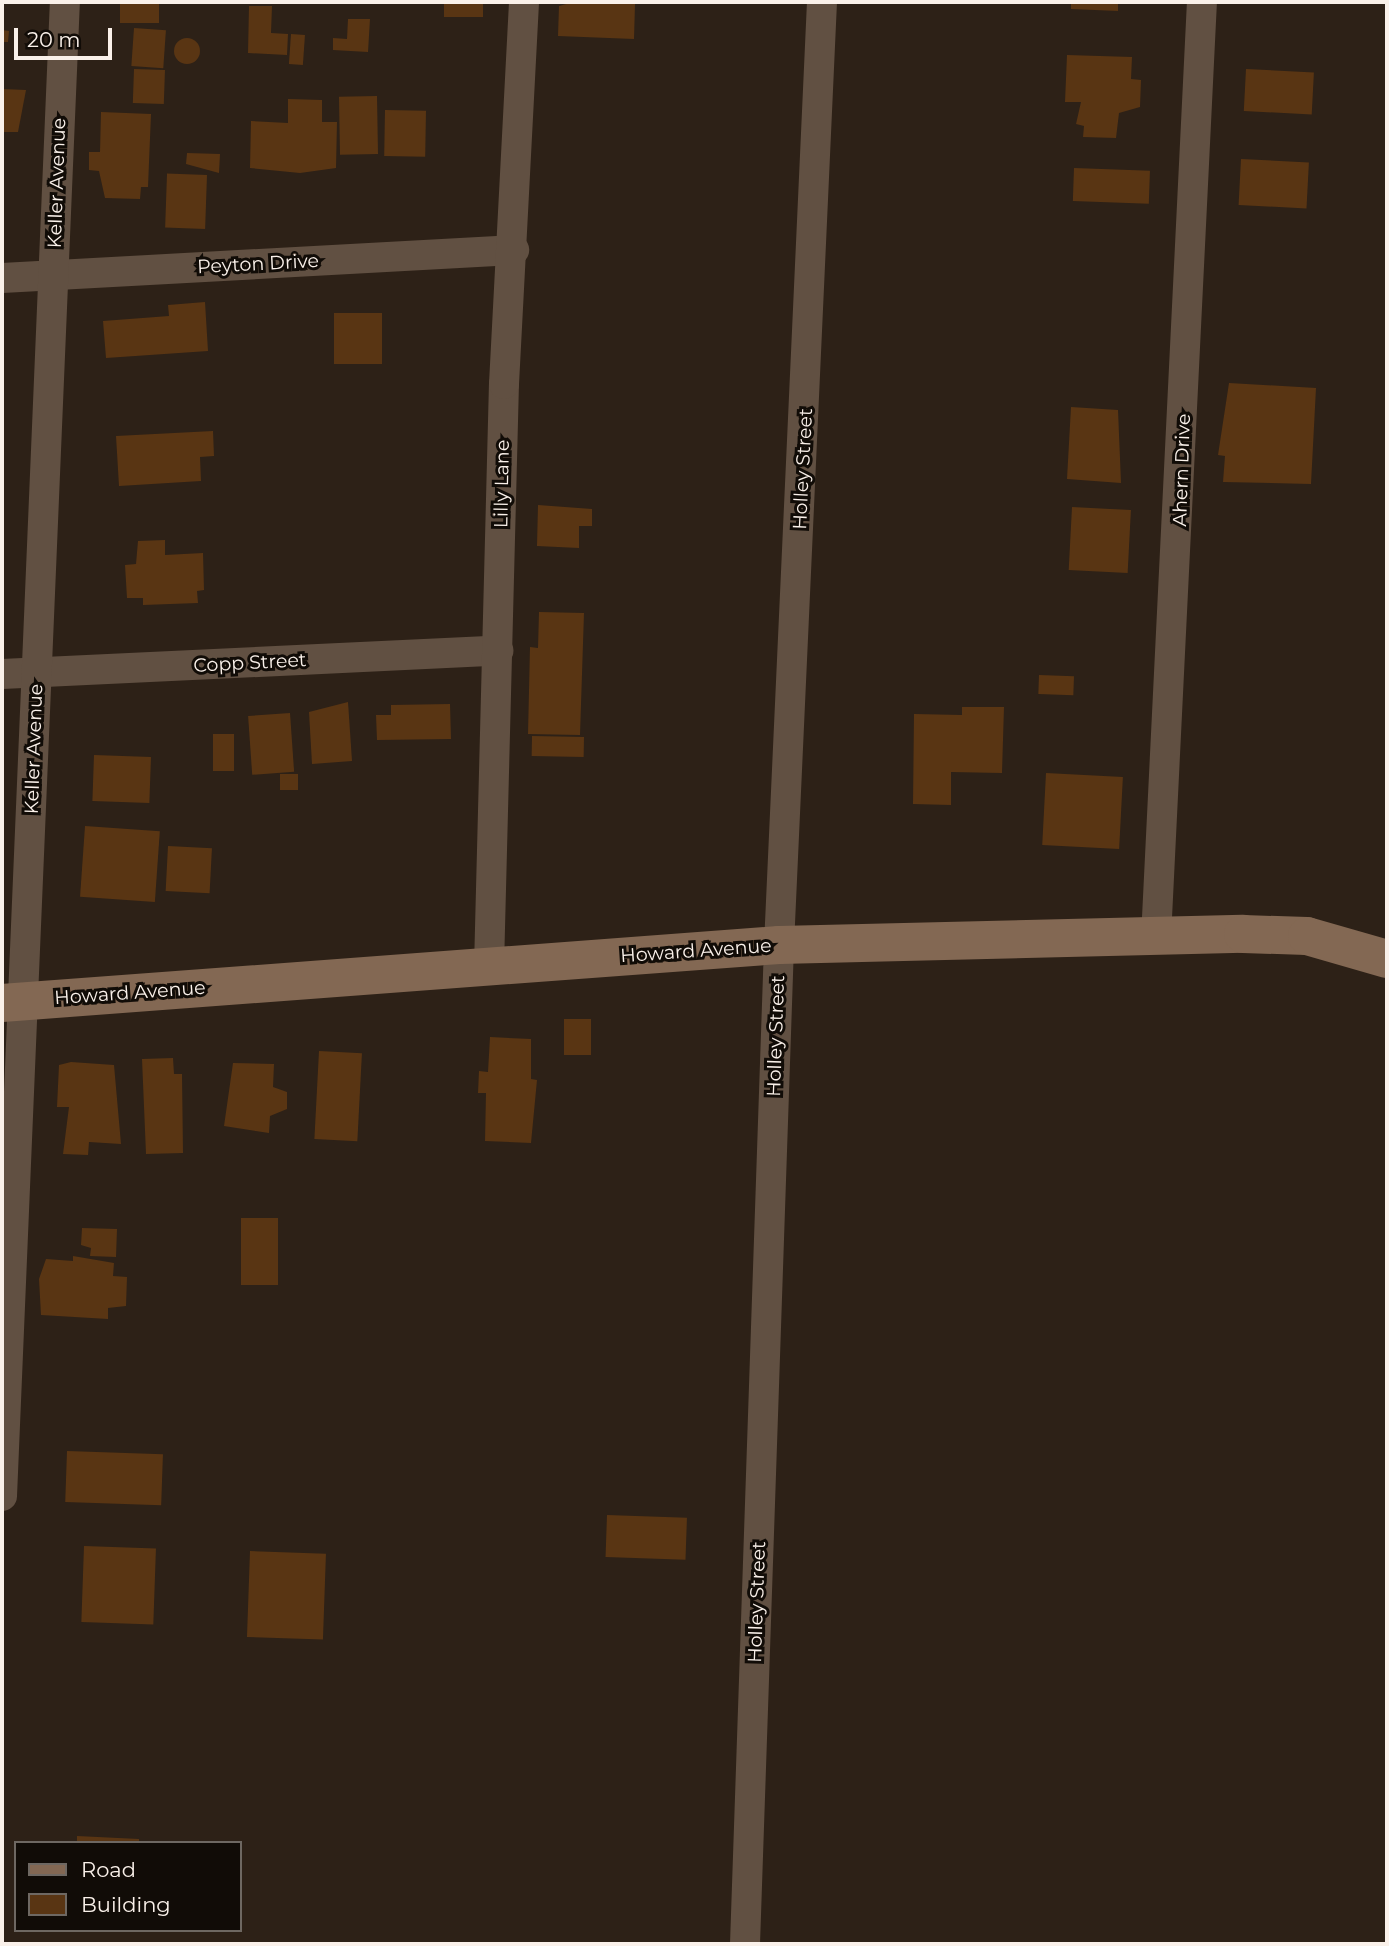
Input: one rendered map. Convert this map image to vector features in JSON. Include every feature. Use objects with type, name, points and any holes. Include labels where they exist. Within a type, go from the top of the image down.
[{"type":"main road","name":"Howard Avenue","points":[[13,1002],[779,945],[1307,936],[1387,959]]},
{"type":"street","name":"Keller Avenue","points":[[2,1496],[13,1002],[38,673],[65,2]]},
{"type":"street","name":"Lilly Lane","points":[[489,967],[498,651],[524,2]]},
{"type":"street","name":"Holley Street","points":[[745,1944],[779,945],[822,2]]},
{"type":"street","name":"Ahern Drive","points":[[1156,938],[1202,2]]},
{"type":"street","name":"Peyton Drive","points":[[2,278],[514,250]]},
{"type":"street","name":"Copp Street","points":[[2,674],[498,651]]},
{"type":"building","points":[[120,2],[159,2],[159,23],[120,23]]},
{"type":"building","points":[[444,2],[483,2],[483,17],[444,17]]},
{"type":"building","points":[[1071,2],[1118,2],[1118,11],[1071,9]]},
{"type":"building","points":[[570,3],[635,4],[634,39],[558,36],[559,6]]},
{"type":"building","points":[[249,6],[272,6],[271,33],[288,34],[287,55],[248,53]]},
{"type":"building","points":[[348,19],[370,19],[368,52],[333,50],[333,38],[347,39]]},
{"type":"building","points":[[134,28],[166,30],[163,68],[131,66]]},
{"type":"building","points":[[2,30],[9,31],[8,42],[2,42]]},
{"type":"building","points":[[291,34],[305,35],[303,65],[289,64]]},
{"type":"building","points":[[187,38],[197,41],[200,51],[197,61],[187,64],[177,61],[174,51],[177,41]]},
{"type":"building","points":[[1067,55],[1132,57],[1131,79],[1141,80],[1140,107],[1119,113],[1116,138],[1083,137],[1084,126],[1076,124],[1081,102],[1065,102]]},
{"type":"building","points":[[134,69],[165,70],[164,104],[133,103]]},
{"type":"building","points":[[1246,69],[1314,73],[1312,115],[1244,111]]},
{"type":"building","points":[[2,89],[26,90],[18,132],[2,132]]},
{"type":"building","points":[[377,96],[378,154],[340,155],[339,97]]},
{"type":"building","points":[[288,99],[322,100],[322,122],[337,122],[336,168],[300,173],[250,168],[251,121],[288,123]]},
{"type":"building","points":[[385,110],[426,111],[425,157],[384,156]]},
{"type":"building","points":[[101,112],[151,114],[148,187],[141,187],[140,199],[105,198],[99,171],[89,170],[89,152],[100,152]]},
{"type":"building","points":[[187,153],[220,154],[219,173],[186,164]]},
{"type":"building","points":[[1241,159],[1309,163],[1306,208],[1239,205]]},
{"type":"building","points":[[1074,168],[1150,171],[1149,204],[1073,201]]},
{"type":"building","points":[[167,174],[207,175],[205,229],[165,228]]},
{"type":"building","points":[[205,302],[208,351],[106,358],[103,321],[169,316],[168,305]]},
{"type":"building","points":[[334,313],[382,313],[382,364],[334,364]]},
{"type":"building","points":[[1229,383],[1316,388],[1311,484],[1223,482],[1225,456],[1218,455]]},
{"type":"building","points":[[1071,407],[1118,410],[1121,483],[1067,479]]},
{"type":"building","points":[[213,431],[214,456],[200,457],[201,481],[119,486],[116,436]]},
{"type":"building","points":[[538,505],[592,509],[592,526],[579,526],[579,548],[537,546]]},
{"type":"building","points":[[1072,507],[1131,510],[1128,573],[1069,570]]},
{"type":"building","points":[[165,540],[165,555],[203,553],[204,590],[197,591],[198,603],[143,605],[143,598],[127,598],[125,565],[136,564],[138,541]]},
{"type":"building","points":[[539,612],[584,613],[580,735],[528,734],[530,647],[538,648]]},
{"type":"building","points":[[1039,675],[1074,676],[1073,695],[1038,694]]},
{"type":"building","points":[[348,702],[352,761],[312,764],[309,712]]},
{"type":"building","points":[[450,704],[451,739],[377,740],[376,715],[391,715],[391,705]]},
{"type":"building","points":[[962,707],[1004,707],[1002,773],[951,772],[951,805],[913,804],[914,714],[962,715]]},
{"type":"building","points":[[290,713],[294,772],[252,775],[248,716]]},
{"type":"building","points":[[213,734],[234,734],[234,771],[213,771]]},
{"type":"building","points":[[532,736],[584,737],[584,757],[532,756]]},
{"type":"building","points":[[94,755],[151,757],[149,803],[92,801]]},
{"type":"building","points":[[1046,773],[1123,777],[1119,849],[1042,845]]},
{"type":"building","points":[[280,774],[298,774],[298,790],[280,790]]},
{"type":"building","points":[[85,826],[160,831],[155,902],[80,897]]},
{"type":"building","points":[[168,846],[212,848],[210,893],[166,891]]},
{"type":"building","points":[[564,1019],[591,1019],[591,1055],[564,1055]]},
{"type":"building","points":[[490,1037],[531,1039],[531,1079],[537,1080],[531,1143],[485,1141],[486,1093],[478,1093],[479,1071],[488,1072]]},
{"type":"building","points":[[319,1051],[362,1053],[357,1141],[314,1139]]},
{"type":"building","points":[[173,1058],[174,1074],[182,1074],[183,1153],[146,1154],[142,1059]]},
{"type":"building","points":[[71,1062],[114,1065],[121,1144],[89,1142],[88,1155],[63,1154],[69,1107],[57,1107],[59,1065]]},
{"type":"building","points":[[233,1063],[274,1064],[273,1087],[287,1092],[287,1109],[270,1116],[269,1133],[224,1126]]},
{"type":"building","points":[[241,1218],[278,1218],[278,1285],[241,1285]]},
{"type":"building","points":[[82,1228],[117,1229],[116,1257],[90,1256],[91,1248],[81,1245]]},
{"type":"building","points":[[73,1256],[114,1263],[113,1276],[127,1277],[126,1306],[108,1308],[108,1319],[41,1315],[39,1279],[46,1259],[73,1261]]},
{"type":"building","points":[[67,1451],[163,1454],[161,1505],[65,1502]]},
{"type":"building","points":[[607,1515],[687,1518],[685,1560],[606,1557]]},
{"type":"building","points":[[84,1546],[156,1549],[153,1624],[81,1622]]},
{"type":"building","points":[[250,1551],[326,1554],[323,1640],[247,1637]]},
{"type":"building","points":[[77,1836],[139,1839],[139,1841],[77,1841]]}]
